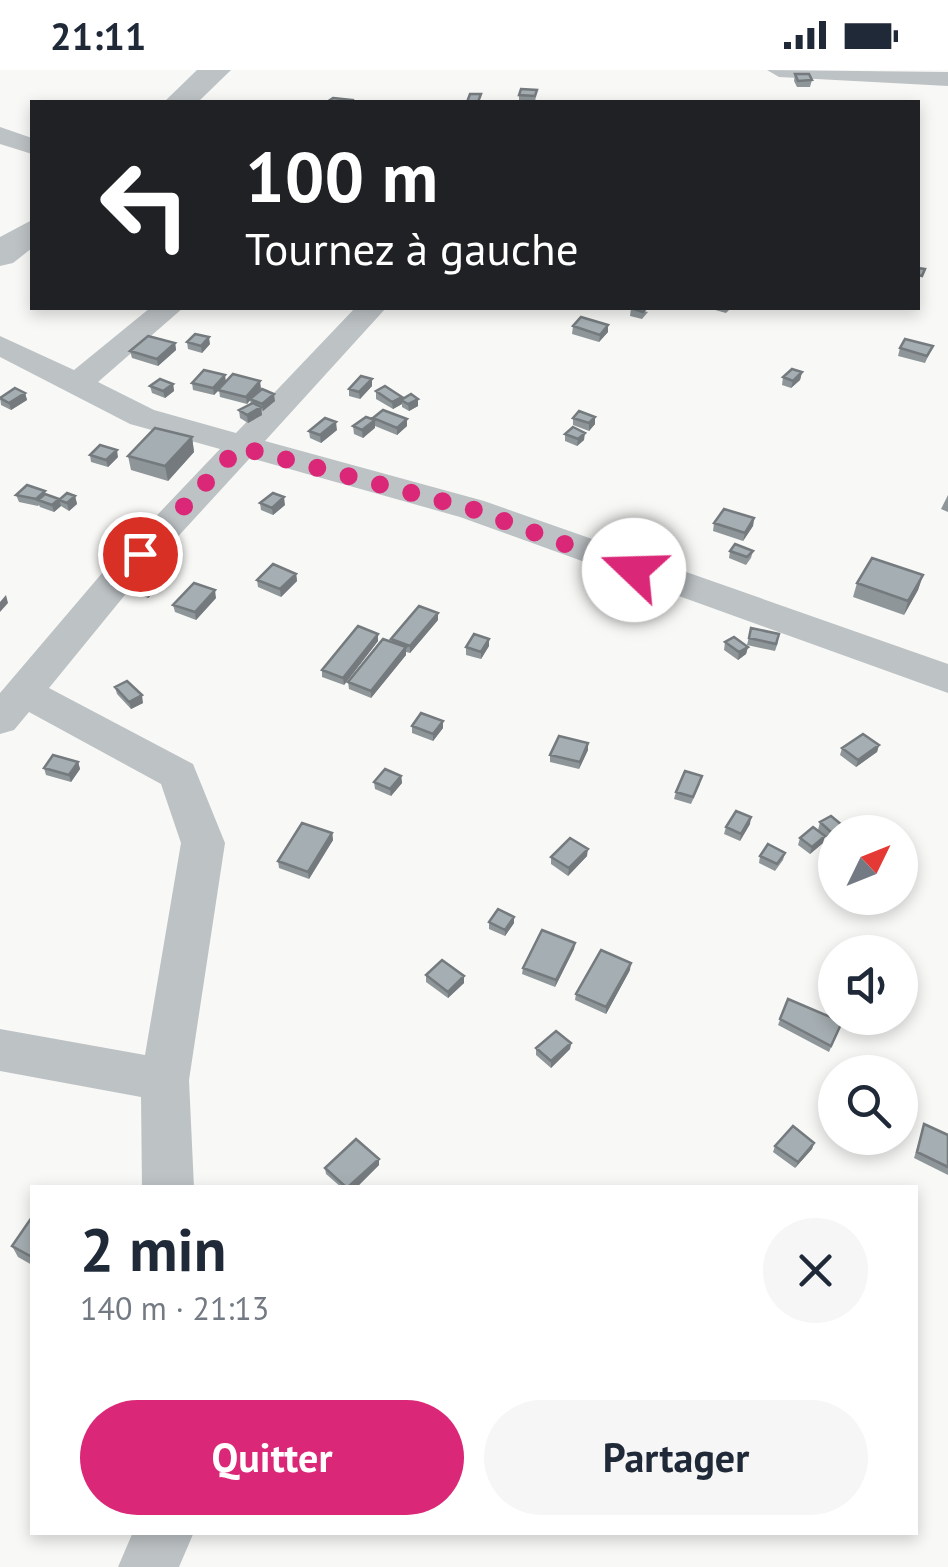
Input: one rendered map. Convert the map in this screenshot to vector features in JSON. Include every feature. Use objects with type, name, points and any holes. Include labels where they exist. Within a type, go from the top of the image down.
[{"type":"street","points":[[182,100],[215,70]]},
{"type":"street","points":[[779,70],[948,80]]},
{"type":"street","points":[[0,136],[30,145]]},
{"type":"street","points":[[0,254],[30,232]]},
{"type":"street","points":[[74,386],[166,310]]},
{"type":"street","points":[[168,1185],[165,1080],[203,842],[178,774],[12,706],[116,581],[369,310]]},
{"type":"street","points":[[0,345],[74,386],[142,417],[472,509],[660,580],[805,626],[948,679]]},
{"type":"street","points":[[0,1050],[165,1080]]},
{"type":"street","points":[[148,1567],[163,1535]]},
{"type":"building","points":[[795,74],[809,74],[812,80],[798,81]]},
{"type":"building","points":[[521,89],[537,90],[535,96],[519,95]]},
{"type":"building","points":[[470,94],[481,94],[479,100],[468,100]]},
{"type":"building","points":[[581,317],[608,325],[600,335],[573,326]]},
{"type":"building","points":[[195,334],[209,337],[201,346],[187,342]]},
{"type":"building","points":[[148,336],[175,343],[157,359],[130,351]]},
{"type":"building","points":[[905,339],[933,346],[927,356],[900,348]]},
{"type":"building","points":[[792,369],[802,372],[793,381],[783,377]]},
{"type":"building","points":[[204,370],[225,375],[213,388],[192,383]]},
{"type":"building","points":[[233,374],[260,381],[246,397],[218,390]]},
{"type":"building","points":[[361,376],[372,379],[359,392],[349,389]]},
{"type":"building","points":[[160,379],[173,384],[163,391],[150,386]]},
{"type":"building","points":[[385,386],[402,397],[392,402],[376,391]]},
{"type":"building","points":[[15,388],[25,393],[9,403],[0,398]]},
{"type":"building","points":[[262,389],[274,394],[262,404],[250,399]]},
{"type":"building","points":[[411,394],[418,399],[408,404],[401,400]]},
{"type":"building","points":[[253,403],[261,407],[247,415],[239,410]]},
{"type":"building","points":[[383,410],[407,419],[397,428],[373,418]]},
{"type":"building","points":[[579,411],[595,417],[589,423],[573,418]]},
{"type":"building","points":[[366,417],[375,420],[362,430],[353,426]]},
{"type":"building","points":[[325,418],[336,422],[320,435],[309,431]]},
{"type":"building","points":[[573,427],[585,433],[578,439],[565,434]]},
{"type":"building","points":[[155,428],[192,437],[165,466],[128,456]]},
{"type":"building","points":[[100,445],[117,450],[106,460],[90,455]]},
{"type":"building","points":[[27,485],[45,491],[36,499],[16,495]]},
{"type":"building","points":[[67,493],[75,496],[67,503],[59,500]]},
{"type":"building","points":[[273,493],[284,497],[272,508],[260,503]]},
{"type":"building","points":[[45,494],[59,499],[52,505],[38,500]]},
{"type":"building","points":[[724,509],[754,518],[745,533],[714,523]]},
{"type":"building","points":[[735,544],[753,551],[747,557],[730,551]]},
{"type":"building","points":[[872,558],[923,575],[908,601],[857,583]]},
{"type":"building","points":[[273,564],[296,574],[280,589],[257,580]]},
{"type":"building","points":[[148,571],[161,577],[146,591],[133,585]]},
{"type":"building","points":[[194,583],[215,590],[195,612],[173,605]]},
{"type":"building","points":[[419,606],[438,613],[410,646],[391,639]]},
{"type":"building","points":[[358,626],[378,634],[343,678],[322,670]]},
{"type":"building","points":[[751,628],[779,634],[776,644],[749,638]]},
{"type":"building","points":[[474,634],[489,639],[481,652],[466,647]]},
{"type":"building","points":[[734,637],[748,647],[739,652],[725,642]]},
{"type":"building","points":[[383,639],[406,647],[371,691],[348,682]]},
{"type":"building","points":[[127,681],[142,695],[129,702],[115,687]]},
{"type":"building","points":[[421,713],[443,721],[433,734],[412,726]]},
{"type":"building","points":[[863,734],[879,745],[858,760],[842,748]]},
{"type":"building","points":[[559,736],[588,743],[580,762],[550,755]]},
{"type":"building","points":[[53,755],[78,762],[69,775],[44,768]]},
{"type":"building","points":[[385,769],[401,776],[390,789],[374,782]]},
{"type":"building","points":[[685,771],[702,776],[693,797],[676,792]]},
{"type":"building","points":[[736,811],[751,817],[741,834],[726,827]]},
{"type":"building","points":[[302,823],[332,833],[308,872],[278,861]]},
{"type":"building","points":[[813,827],[818,831],[818,842],[812,847],[800,838]]},
{"type":"building","points":[[570,838],[588,849],[569,868],[551,857]]},
{"type":"building","points":[[768,844],[785,853],[777,864],[760,856]]},
{"type":"building","points":[[498,909],[514,917],[505,930],[489,922]]},
{"type":"building","points":[[542,930],[575,943],[556,980],[523,968]]},
{"type":"building","points":[[601,950],[631,963],[606,1007],[576,994]]},
{"type":"building","points":[[442,960],[464,976],[448,992],[426,975]]},
{"type":"building","points":[[788,999],[818,1012],[818,1035],[836,1035],[831,1046],[780,1019]]},
{"type":"building","points":[[556,1031],[571,1043],[551,1061],[536,1048]]},
{"type":"building","points":[[924,1124],[948,1135],[948,1167],[918,1152]]},
{"type":"building","points":[[793,1126],[814,1143],[798,1162],[775,1146]]},
{"type":"building","points":[[356,1139],[379,1159],[350,1185],[344,1185],[325,1168]]},
{"type":"building","points":[[30,1220],[30,1256],[12,1246]]},
{"type":"route","points":[[140,554],[239,447],[472,509],[634,570]]}]
